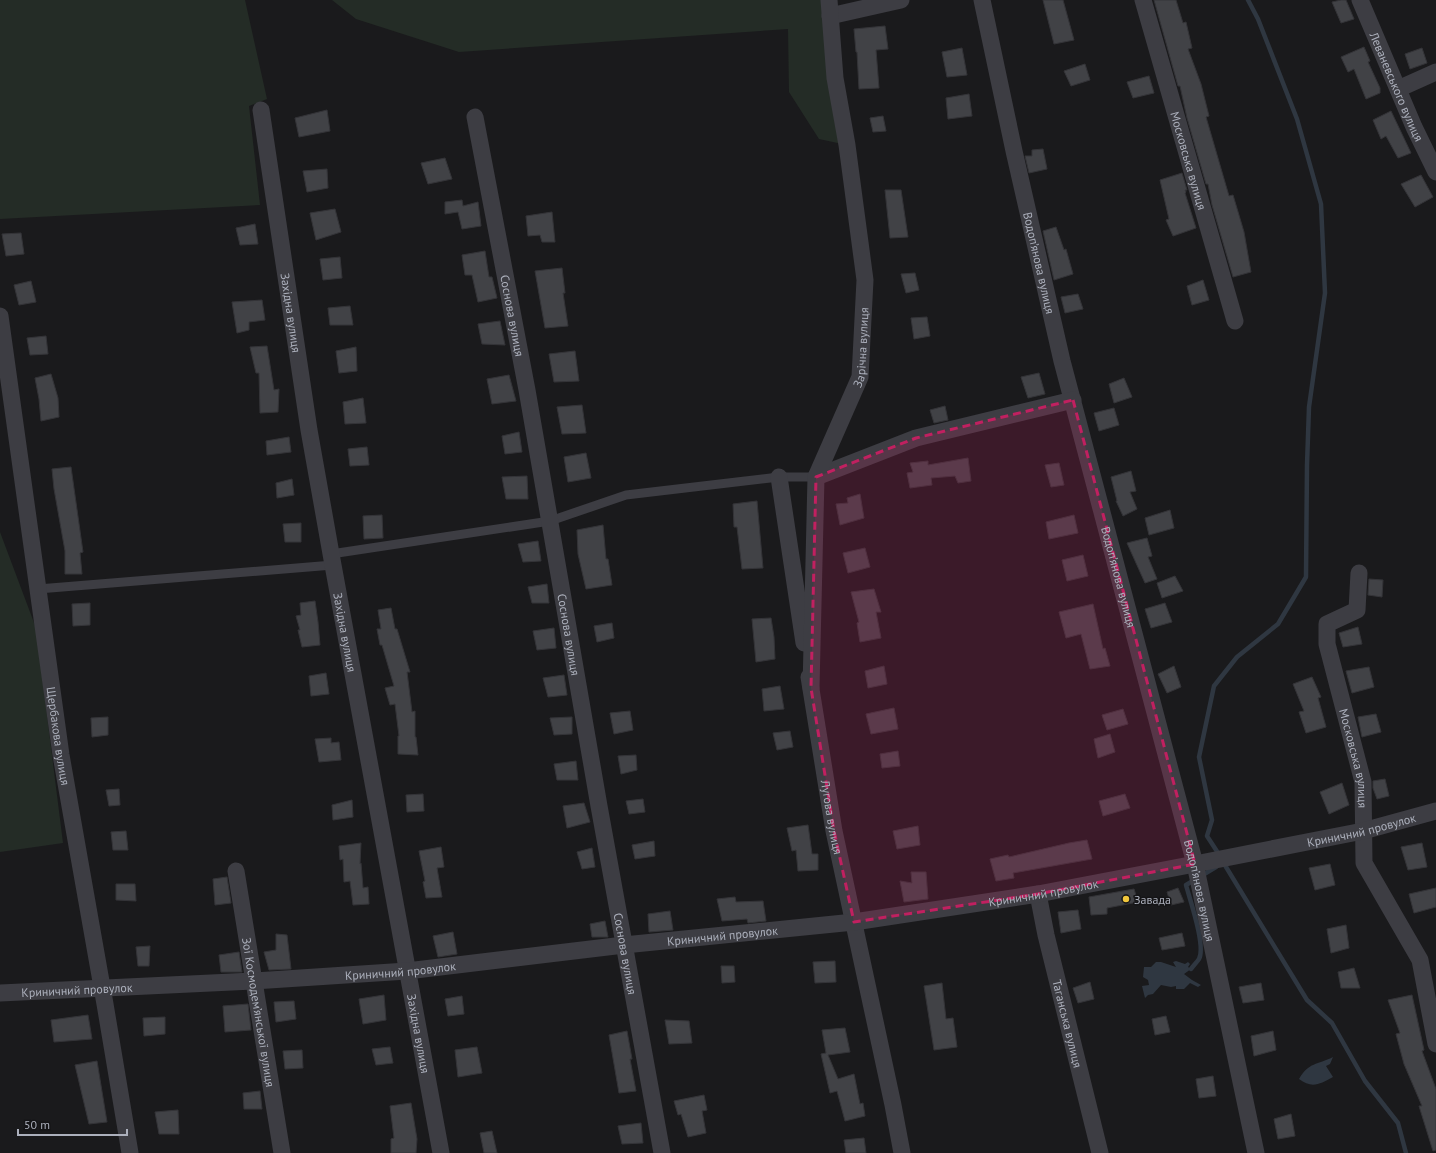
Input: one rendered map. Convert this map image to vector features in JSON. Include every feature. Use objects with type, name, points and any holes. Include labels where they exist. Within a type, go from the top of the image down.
[{"type":"street","points":[[830,8],[901,0]]},
{"type":"street","name":"Водоп’янова вулиця","points":[[982,0],[1062,361],[1203,863],[1256,1153]]},
{"type":"street","name":"Московська вулиця","points":[[1143,0],[1236,321]]},
{"type":"street","name":"Леваневського вулиця","points":[[1360,0],[1414,127],[1436,172]]},
{"type":"street","name":"Зарічна вулиця","points":[[811,688],[816,477],[860,377],[865,280],[847,144],[835,78],[830,8]]},
{"type":"street","points":[[1398,89],[1436,72]]},
{"type":"street","name":"Західна вулиця","points":[[261,110],[309,430],[441,1153]]},
{"type":"street","name":"Соснова вулиця","points":[[475,117],[527,390],[662,1153]]},
{"type":"street","name":"Щербакова вулиця","points":[[0,316],[61,755],[130,1153]]},
{"type":"street","points":[[816,477],[916,438],[1073,400]]},
{"type":"street","name":"Лугова вулиця","points":[[779,477],[834,831],[902,1153]]},
{"type":"street","name":"Московська вулиця","points":[[1359,574],[1357,610],[1327,624],[1327,644],[1363,782],[1364,863],[1420,960],[1436,1044]]},
{"type":"street","name":"Криничний провулок","points":[[0,993],[253,981],[407,971],[624,945],[854,922],[1038,894],[1203,863],[1363,831],[1436,811]]},
{"type":"street","name":"Зої Космодем’янської вулиця","points":[[236,871],[282,1153]]},
{"type":"street","name":"Таганська вулиця","points":[[1038,894],[1046,935],[1100,1153]]},
{"type":"lane","points":[[38,589],[332,560],[550,521],[626,495],[779,477],[816,477]]},
{"type":"highlighted area","points":[[1073,400],[1195,864],[1038,894],[854,922],[834,831],[811,688],[816,477],[916,438]]},
{"type":"shaded area","points":[[0,0],[245,0],[267,99],[249,106],[260,205],[0,219]]},
{"type":"shaded area","points":[[332,0],[829,0],[847,145],[819,139],[789,92],[788,29],[459,52],[356,19]]},
{"type":"shaded area","points":[[0,532],[36,628],[63,843],[0,852]]},
{"type":"shaded area","points":[[1176,961],[1185,964],[1188,962],[1190,964],[1188,967],[1191,969],[1184,974],[1201,985],[1198,987],[1190,983],[1184,989],[1176,989],[1176,986],[1171,987],[1161,985],[1153,994],[1148,995],[1145,998],[1142,986],[1149,985],[1148,980],[1143,977],[1144,967],[1151,967],[1156,962],[1161,962],[1176,967],[1173,962]]},
{"type":"shaded area","points":[[1333,1057],[1330,1064],[1326,1066],[1333,1077],[1324,1082],[1312,1085],[1299,1079],[1310,1067]]},
{"type":"building","points":[[1043,0],[1063,0],[1074,40],[1054,44]]},
{"type":"building","points":[[1154,0],[1176,0],[1183,23],[1186,22],[1192,48],[1188,49],[1201,84],[1209,116],[1206,117],[1229,196],[1233,195],[1244,232],[1251,272],[1233,277],[1212,205],[1208,184],[1206,184],[1187,118],[1180,86],[1178,86]]},
{"type":"building","points":[[1346,0],[1354,19],[1341,23],[1332,2]]},
{"type":"building","points":[[885,26],[888,49],[876,50],[879,88],[859,89],[854,29]]},
{"type":"building","points":[[1364,47],[1370,61],[1368,62],[1380,88],[1380,93],[1366,99],[1354,69],[1348,72],[1341,57]]},
{"type":"building","points":[[962,48],[967,75],[947,77],[942,52]]},
{"type":"building","points":[[1422,48],[1427,63],[1410,69],[1405,54]]},
{"type":"building","points":[[1085,64],[1090,80],[1071,86],[1064,71]]},
{"type":"building","points":[[1149,76],[1154,93],[1133,98],[1127,82]]},
{"type":"building","points":[[969,94],[972,116],[948,119],[946,98]]},
{"type":"building","points":[[327,110],[330,131],[299,137],[295,118]]},
{"type":"building","points":[[1391,111],[1411,153],[1398,158],[1386,136],[1381,139],[1373,120]]},
{"type":"building","points":[[883,116],[886,131],[873,132],[870,118]]},
{"type":"building","points":[[1043,149],[1047,169],[1029,173],[1025,156],[1032,156],[1032,150]]},
{"type":"building","points":[[445,158],[452,179],[428,184],[421,163]]},
{"type":"building","points":[[327,169],[328,188],[307,192],[303,171]]},
{"type":"building","points":[[1182,173],[1187,190],[1185,190],[1185,193],[1196,228],[1173,236],[1166,220],[1169,219],[1160,180]]},
{"type":"building","points":[[1421,175],[1433,197],[1415,207],[1401,184]]},
{"type":"building","points":[[885,190],[901,190],[908,237],[890,238]]},
{"type":"building","points":[[462,200],[463,206],[478,202],[481,226],[462,229],[458,212],[445,214],[445,202]]},
{"type":"building","points":[[335,209],[341,232],[316,240],[310,213]]},
{"type":"building","points":[[552,212],[555,242],[542,242],[540,235],[528,236],[526,216]]},
{"type":"building","points":[[255,224],[258,244],[240,245],[236,228]]},
{"type":"building","points":[[1056,227],[1064,250],[1066,249],[1073,274],[1054,280],[1043,231]]},
{"type":"building","points":[[21,233],[24,254],[6,256],[2,234]]},
{"type":"building","points":[[485,251],[489,277],[492,277],[497,298],[478,302],[472,275],[465,275],[462,255]]},
{"type":"building","points":[[340,257],[342,278],[323,280],[320,259]]},
{"type":"building","points":[[562,268],[565,293],[563,293],[568,326],[545,328],[535,271]]},
{"type":"building","points":[[915,273],[919,290],[906,293],[901,274]]},
{"type":"building","points":[[1203,280],[1209,300],[1192,305],[1187,286]]},
{"type":"building","points":[[31,281],[36,302],[19,305],[14,285]]},
{"type":"building","points":[[1078,294],[1083,309],[1065,313],[1061,297]]},
{"type":"building","points":[[262,300],[265,320],[249,322],[249,330],[237,333],[232,302]]},
{"type":"building","points":[[350,306],[353,325],[330,325],[328,308]]},
{"type":"building","points":[[927,317],[930,336],[914,339],[911,318]]},
{"type":"building","points":[[500,321],[505,345],[482,344],[478,324]]},
{"type":"building","points":[[46,336],[48,354],[30,355],[27,338]]},
{"type":"building","points":[[267,346],[274,390],[279,389],[278,412],[260,413],[259,373],[256,373],[250,347]]},
{"type":"building","points":[[356,347],[357,371],[339,373],[336,351]]},
{"type":"building","points":[[575,351],[579,381],[554,382],[549,354]]},
{"type":"building","points":[[1039,373],[1045,394],[1028,398],[1021,377]]},
{"type":"building","points":[[51,374],[58,398],[59,417],[41,421],[35,378]]},
{"type":"building","points":[[509,375],[516,401],[492,404],[487,379]]},
{"type":"building","points":[[1124,378],[1132,397],[1114,403],[1109,384]]},
{"type":"building","points":[[363,398],[366,423],[345,424],[343,402]]},
{"type":"building","points":[[582,405],[586,433],[562,434],[557,407]]},
{"type":"building","points":[[945,406],[948,420],[934,423],[930,410]]},
{"type":"building","points":[[1114,408],[1119,425],[1099,431],[1094,413]]},
{"type":"building","points":[[519,432],[522,452],[505,454],[502,436]]},
{"type":"building","points":[[289,437],[291,452],[267,455],[266,441]]},
{"type":"building","points":[[367,447],[369,465],[350,466],[348,449]]},
{"type":"building","points":[[586,453],[591,478],[568,482],[564,457]]},
{"type":"building","points":[[968,458],[971,481],[958,483],[955,476],[931,478],[932,485],[910,488],[907,473],[913,472],[910,463],[928,461],[928,465]]},
{"type":"building","points":[[1059,463],[1064,485],[1051,487],[1045,465]]},
{"type":"building","points":[[71,467],[83,552],[80,553],[82,574],[65,574],[65,551],[54,489],[52,469]]},
{"type":"building","points":[[1131,471],[1136,491],[1130,492],[1137,509],[1123,516],[1116,501],[1111,477]]},
{"type":"building","points":[[527,476],[528,499],[506,499],[502,477]]},
{"type":"building","points":[[292,479],[294,495],[277,498],[276,483]]},
{"type":"building","points":[[860,494],[864,518],[840,525],[836,504],[848,503],[847,498]]},
{"type":"building","points":[[757,501],[763,568],[742,569],[737,527],[734,527],[733,504]]},
{"type":"building","points":[[1170,510],[1174,528],[1149,535],[1145,518]]},
{"type":"building","points":[[382,515],[383,538],[364,539],[363,516]]},
{"type":"building","points":[[1074,515],[1078,533],[1049,539],[1046,522]]},
{"type":"building","points":[[301,523],[301,542],[285,542],[283,524]]},
{"type":"building","points":[[603,525],[606,559],[608,559],[612,585],[586,589],[578,554],[577,530]]},
{"type":"building","points":[[1147,538],[1152,556],[1148,557],[1157,579],[1145,583],[1127,543]]},
{"type":"building","points":[[538,541],[541,561],[523,562],[518,544]]},
{"type":"building","points":[[865,548],[870,567],[848,573],[843,553]]},
{"type":"building","points":[[1083,555],[1088,576],[1067,581],[1062,560]]},
{"type":"building","points":[[1175,576],[1183,591],[1162,598],[1157,583]]},
{"type":"building","points":[[1369,579],[1383,580],[1382,597],[1368,595]]},
{"type":"building","points":[[547,584],[549,603],[532,603],[528,587]]},
{"type":"building","points":[[874,589],[881,612],[876,612],[881,638],[860,642],[857,623],[859,622],[851,592]]},
{"type":"building","points":[[315,601],[320,645],[302,647],[298,630],[300,630],[296,616],[301,615],[300,603]]},
{"type":"building","points":[[90,603],[90,625],[73,626],[72,604]]},
{"type":"building","points":[[1165,603],[1172,622],[1151,628],[1145,609]]},
{"type":"building","points":[[1093,604],[1103,649],[1105,648],[1110,666],[1090,669],[1081,634],[1066,638],[1059,612]]},
{"type":"building","points":[[391,608],[395,629],[397,629],[410,672],[407,672],[412,712],[415,711],[415,737],[418,755],[398,754],[399,736],[395,704],[390,705],[385,688],[394,686],[382,645],[380,645],[377,629],[381,629],[378,610]]},
{"type":"building","points":[[771,618],[775,659],[756,662],[752,619]]},
{"type":"building","points":[[612,623],[614,638],[597,642],[594,626]]},
{"type":"building","points":[[1358,627],[1362,644],[1343,647],[1339,633]]},
{"type":"building","points":[[554,628],[556,648],[537,650],[533,631]]},
{"type":"building","points":[[884,666],[887,684],[868,688],[865,671]]},
{"type":"building","points":[[1174,666],[1181,687],[1167,693],[1158,674]]},
{"type":"building","points":[[1369,667],[1374,687],[1352,693],[1346,671]]},
{"type":"building","points":[[326,673],[329,694],[311,696],[309,676]]},
{"type":"building","points":[[564,675],[567,695],[548,697],[543,678]]},
{"type":"building","points":[[1312,677],[1321,697],[1318,698],[1326,727],[1306,733],[1299,712],[1304,711],[1293,684]]},
{"type":"building","points":[[780,686],[784,709],[764,711],[762,689]]},
{"type":"building","points":[[894,708],[898,729],[871,734],[866,714]]},
{"type":"building","points":[[1123,709],[1128,724],[1107,730],[1102,715]]},
{"type":"building","points":[[630,711],[633,730],[614,734],[610,713]]},
{"type":"building","points":[[1376,714],[1381,732],[1362,737],[1358,717]]},
{"type":"building","points":[[108,717],[108,735],[92,737],[91,718]]},
{"type":"building","points":[[572,717],[572,734],[554,735],[550,718]]},
{"type":"building","points":[[790,731],[793,747],[777,750],[773,733]]},
{"type":"building","points":[[1110,734],[1115,752],[1098,758],[1094,739]]},
{"type":"building","points":[[331,738],[331,743],[339,742],[341,760],[319,762],[315,739]]},
{"type":"building","points":[[898,751],[900,766],[882,768],[880,754]]},
{"type":"building","points":[[636,755],[637,770],[621,774],[618,756]]},
{"type":"building","points":[[576,761],[578,780],[557,780],[554,764]]},
{"type":"building","points":[[1385,779],[1389,796],[1377,799],[1373,788],[1373,781]]},
{"type":"building","points":[[1342,783],[1349,805],[1329,814],[1320,792]]},
{"type":"building","points":[[119,789],[120,805],[109,806],[106,790]]},
{"type":"building","points":[[423,794],[424,811],[407,812],[406,795]]},
{"type":"building","points":[[1125,794],[1130,808],[1103,816],[1099,801]]},
{"type":"building","points":[[643,799],[645,812],[629,814],[626,801]]},
{"type":"building","points":[[352,800],[353,817],[333,820],[332,805]]},
{"type":"building","points":[[584,803],[590,822],[567,828],[563,806]]},
{"type":"building","points":[[808,825],[812,854],[818,854],[818,870],[798,871],[796,850],[792,851],[787,828]]},
{"type":"building","points":[[918,826],[920,845],[897,849],[893,831]]},
{"type":"building","points":[[126,831],[128,850],[113,850],[111,832]]},
{"type":"building","points":[[1087,840],[1092,859],[1013,873],[1014,878],[996,881],[990,859],[1008,855],[1009,857]]},
{"type":"building","points":[[654,841],[655,856],[635,859],[632,845]]},
{"type":"building","points":[[361,843],[360,864],[361,863],[363,888],[368,887],[369,904],[353,905],[350,881],[344,882],[343,859],[340,860],[339,846]]},
{"type":"building","points":[[1422,843],[1427,867],[1408,870],[1401,847]]},
{"type":"building","points":[[441,847],[444,867],[437,868],[442,897],[426,898],[423,882],[425,881],[419,851]]},
{"type":"building","points":[[592,848],[595,867],[582,869],[577,852]]},
{"type":"building","points":[[1330,864],[1335,885],[1315,890],[1309,868]]},
{"type":"building","points":[[911,872],[926,872],[928,899],[904,902],[900,881],[912,883]]},
{"type":"building","points":[[227,877],[231,903],[215,905],[213,879]]},
{"type":"building","points":[[116,884],[135,884],[136,901],[116,900]]},
{"type":"building","points":[[1178,888],[1184,902],[1171,905],[1167,892]]},
{"type":"building","points":[[1436,888],[1436,907],[1414,913],[1409,894]]},
{"type":"building","points":[[1134,889],[1138,902],[1107,908],[1107,914],[1091,915],[1089,897]]},
{"type":"building","points":[[735,897],[736,902],[763,901],[766,921],[748,923],[747,919],[722,921],[717,899]]},
{"type":"building","points":[[1078,910],[1081,929],[1061,933],[1058,912]]},
{"type":"building","points":[[670,911],[673,930],[649,932],[648,914]]},
{"type":"building","points":[[605,921],[608,937],[592,937],[590,924]]},
{"type":"building","points":[[1346,925],[1349,948],[1331,953],[1327,929]]},
{"type":"building","points":[[453,932],[457,954],[438,957],[433,936]]},
{"type":"building","points":[[1182,933],[1185,946],[1162,950],[1159,938]]},
{"type":"building","points":[[276,934],[287,935],[291,969],[269,970],[264,952],[276,950]]},
{"type":"building","points":[[150,946],[149,966],[138,966],[136,947]]},
{"type":"building","points":[[239,952],[242,972],[221,972],[219,955]]},
{"type":"building","points":[[835,961],[836,982],[815,983],[813,962]]},
{"type":"building","points":[[721,966],[734,966],[735,982],[722,983]]},
{"type":"building","points":[[1354,968],[1360,988],[1341,988],[1338,972]]},
{"type":"building","points":[[1090,982],[1094,999],[1078,1003],[1073,988]]},
{"type":"building","points":[[942,983],[946,1019],[953,1018],[957,1047],[934,1050],[924,986]]},
{"type":"building","points":[[1261,983],[1264,1000],[1243,1003],[1239,987]]},
{"type":"building","points":[[384,995],[386,1020],[363,1024],[359,999]]},
{"type":"building","points":[[1412,995],[1424,1050],[1422,1051],[1436,1089],[1436,1150],[1433,1151],[1419,1106],[1422,1106],[1404,1064],[1396,1034],[1400,1033],[1388,1000]]},
{"type":"building","points":[[462,996],[464,1014],[448,1016],[445,999]]},
{"type":"building","points":[[294,1001],[296,1019],[276,1022],[274,1002]]},
{"type":"building","points":[[248,1004],[251,1030],[225,1032],[223,1006]]},
{"type":"building","points":[[88,1015],[92,1039],[54,1042],[51,1020]]},
{"type":"building","points":[[1166,1016],[1170,1032],[1155,1035],[1152,1019]]},
{"type":"building","points":[[165,1017],[165,1034],[144,1036],[143,1018]]},
{"type":"building","points":[[665,1020],[689,1021],[692,1043],[669,1044]]},
{"type":"building","points":[[845,1028],[850,1052],[828,1055],[838,1079],[854,1074],[860,1104],[863,1103],[865,1116],[845,1121],[837,1091],[830,1093],[821,1054],[826,1053],[822,1030]]},
{"type":"building","points":[[627,1031],[636,1091],[619,1093],[609,1035]]},
{"type":"building","points":[[1273,1031],[1276,1050],[1254,1056],[1251,1036]]},
{"type":"building","points":[[390,1047],[393,1063],[376,1065],[372,1049]]},
{"type":"building","points":[[477,1047],[482,1073],[458,1077],[455,1050]]},
{"type":"building","points":[[302,1050],[303,1068],[285,1069],[283,1051]]},
{"type":"building","points":[[97,1061],[107,1122],[89,1124],[75,1065]]},
{"type":"building","points":[[1213,1076],[1216,1096],[1199,1098],[1196,1079]]},
{"type":"building","points":[[260,1091],[262,1109],[244,1109],[243,1093]]},
{"type":"building","points":[[704,1095],[707,1110],[702,1111],[706,1133],[688,1137],[681,1114],[678,1115],[674,1101]]},
{"type":"building","points":[[411,1103],[417,1139],[416,1153],[391,1153],[391,1139],[394,1138],[390,1106]]},
{"type":"building","points":[[178,1110],[179,1134],[159,1134],[155,1112]]},
{"type":"building","points":[[1291,1114],[1295,1136],[1278,1139],[1274,1119]]},
{"type":"building","points":[[641,1123],[643,1143],[622,1144],[618,1126]]},
{"type":"building","points":[[492,1131],[497,1153],[484,1153],[480,1133]]},
{"type":"building","points":[[864,1138],[866,1153],[846,1153],[844,1140]]},
{"type":"waterway","points":[[1220,856],[1207,836],[1212,820],[1199,757],[1214,686],[1237,657],[1278,624],[1306,577],[1309,407],[1325,293],[1321,204],[1297,119],[1258,19],[1248,0]]},
{"type":"waterway","points":[[1223,862],[1307,1000],[1332,1023],[1365,1081],[1398,1123],[1406,1153]]},
{"type":"waterway","points":[[1191,969],[1199,959],[1201,953],[1197,923],[1186,885],[1216,867]]},
{"type":"place","name":"Завада","points":[[1126,899]]}]
